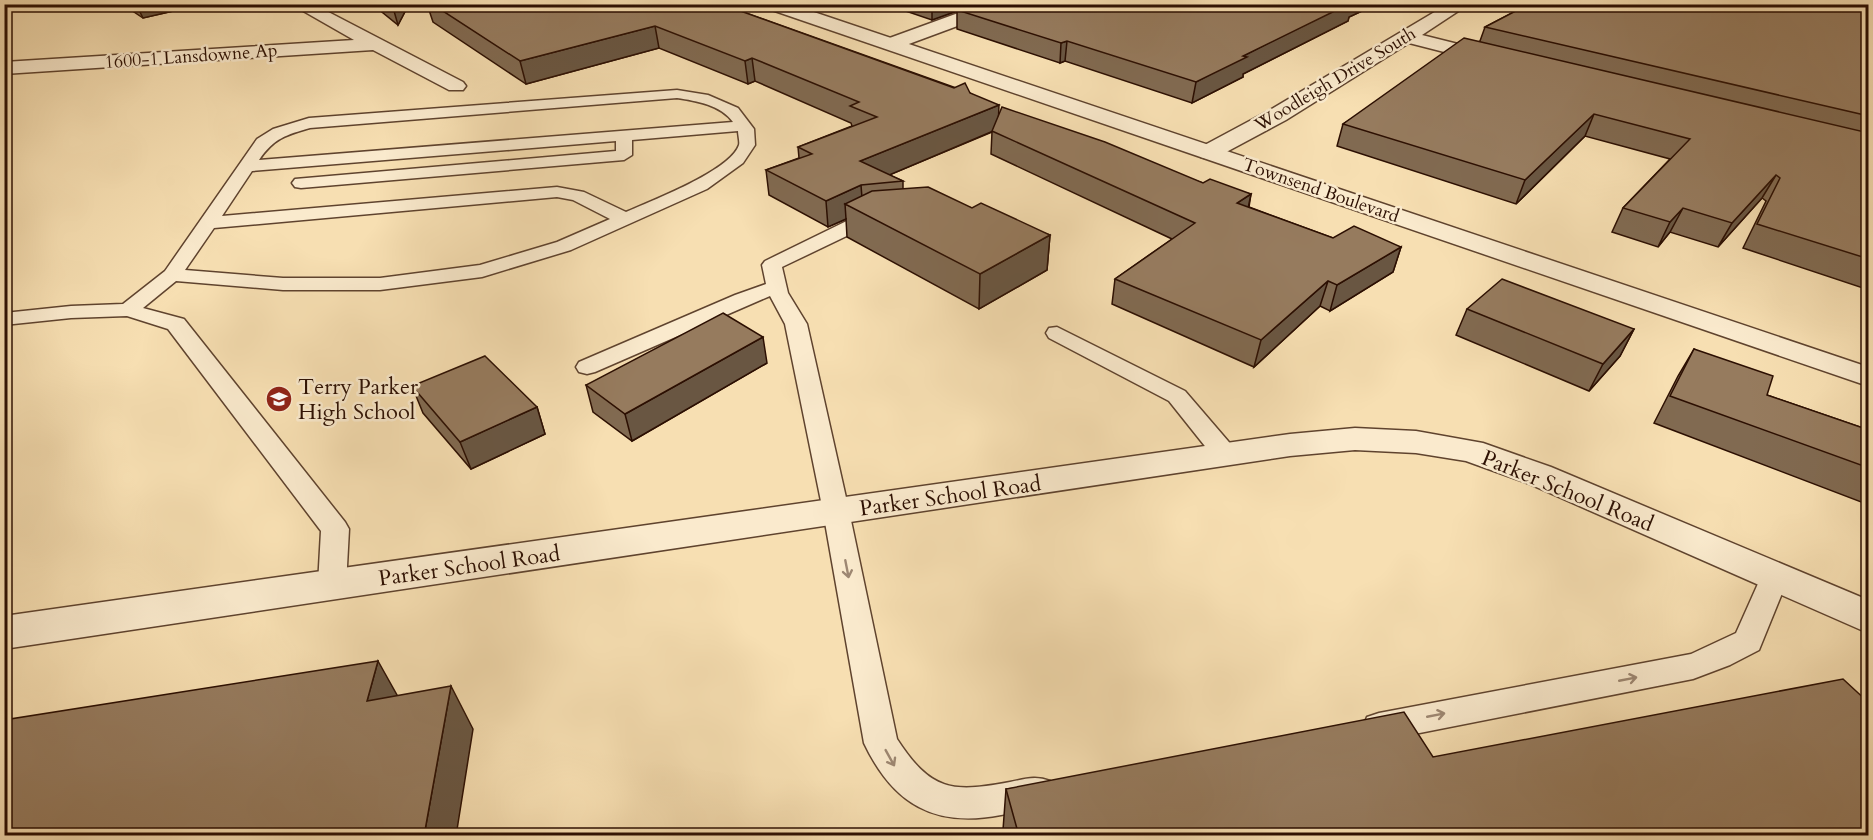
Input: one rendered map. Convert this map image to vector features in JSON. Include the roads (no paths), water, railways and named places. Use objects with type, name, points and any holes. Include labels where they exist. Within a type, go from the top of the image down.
[{"type":"street","points":[[299,4],[456,86]]},
{"type":"street","name":"Townsend Boulevard","points":[[772,4],[1869,377]]},
{"type":"street","points":[[891,44],[1000,4]]},
{"type":"street","name":"Woodleigh Drive South","points":[[1209,152],[1278,115],[1461,4]]},
{"type":"street","points":[[1406,37],[1510,62]]},
{"type":"street","name":"1600-1 Lansdowne Ap","points":[[4,68],[377,44]]},
{"type":"street","name":"Parker School Road","points":[[4,633],[1225,454],[1290,445],[1355,440],[1416,442],[1471,452],[1539,475],[1869,617]]},
{"type":"lane","points":[[128,310],[172,275],[263,142],[279,132],[309,123],[677,94],[703,98],[733,111],[746,129],[747,145],[735,163],[701,185],[564,246],[482,271],[380,284],[282,284],[172,275]]},
{"type":"lane","points":[[246,166],[744,126]]},
{"type":"lane","points":[[301,183],[624,155],[624,136]]},
{"type":"lane","points":[[376,177],[384,155]]},
{"type":"lane","points":[[208,223],[557,192],[578,196],[626,219]]},
{"type":"lane","points":[[892,215],[869,217],[772,265],[777,287],[796,324],[836,511],[881,743],[896,770],[923,794],[947,803],[973,805],[1066,787]]},
{"type":"lane","points":[[588,367],[742,299],[777,287]]},
{"type":"lane","points":[[4,319],[71,312],[128,310],[176,324],[335,529],[332,585]]},
{"type":"lane","points":[[1057,333],[1178,396],[1225,454]]},
{"type":"lane","points":[[1345,733],[1702,663],[1748,641],[1775,576]]},
{"type":"place","name":"Terry Parker High School","points":[[279,399]]}]
